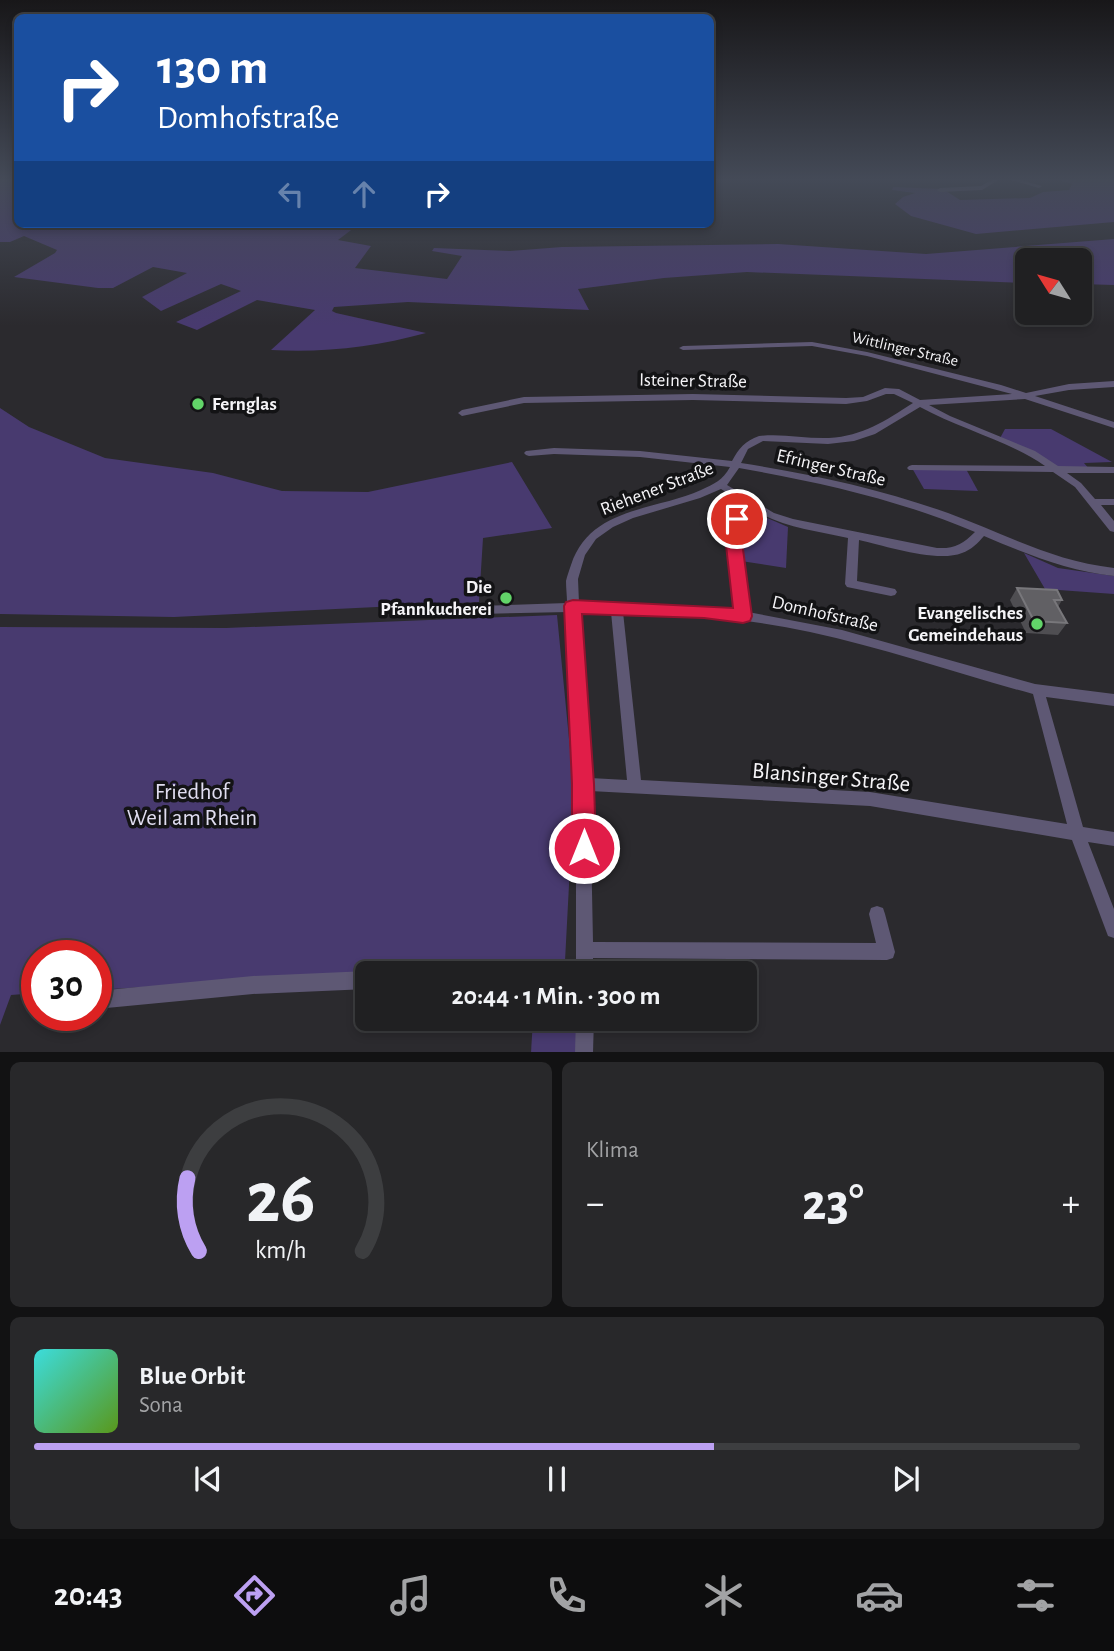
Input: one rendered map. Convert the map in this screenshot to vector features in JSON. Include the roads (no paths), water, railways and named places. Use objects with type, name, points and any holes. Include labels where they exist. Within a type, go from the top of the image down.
[{"type":"street","name":"Wittlinger Straße","points":[[683,348],[812,344],[923,366],[1114,425]]},
{"type":"street","name":"Riehener Straße","points":[[585,961],[583,784],[573,606],[575,562],[582,547],[592,536],[617,520],[705,493],[721,485],[732,475],[744,446],[751,441],[762,438],[828,441],[853,438],[873,432],[920,403],[1025,396],[1069,387],[1114,384]]},
{"type":"street","name":"Isteiner Straße","points":[[462,413],[514,401],[693,397],[846,401],[864,399],[890,390],[904,393],[947,418],[1032,453],[1060,470],[1095,502],[1114,528]]},
{"type":"street","name":"Efringer Straße","points":[[529,453],[639,453],[682,456],[736,466],[872,494],[982,530],[1069,565],[1114,572]]},
{"type":"street","points":[[912,468],[1114,470]]},
{"type":"street","points":[[721,485],[752,505],[792,522],[948,553],[968,548],[982,530]]},
{"type":"street","points":[[1095,502],[1114,502]]},
{"type":"street","points":[[743,616],[732,527],[752,505]]},
{"type":"street","points":[[854,535],[851,584],[891,592]]},
{"type":"street","name":"Domhofstraße","points":[[479,610],[573,606],[743,616],[836,634],[1038,690],[1114,700]]},
{"type":"street","points":[[617,609],[635,788]]},
{"type":"street","points":[[1038,690],[1078,835],[1114,930]]},
{"type":"street","name":"Blansinger Straße","points":[[583,784],[870,799],[1114,839]]},
{"type":"street","points":[[584,950],[887,952],[877,914]]},
{"type":"street","points":[[112,998],[205,989],[355,981]]},
{"type":"street","points":[[584,1052],[585,1031]]},
{"type":"place","name":"Fernglas","points":[[198,404]]},
{"type":"place","name":"Die Pfannkucherei","points":[[506,598]]},
{"type":"place","name":"Evangelisches Gemeindehaus","points":[[1037,624]]},
{"type":"park label","name":"Friedhof Weil am Rhein","points":[[192,805]]}]
